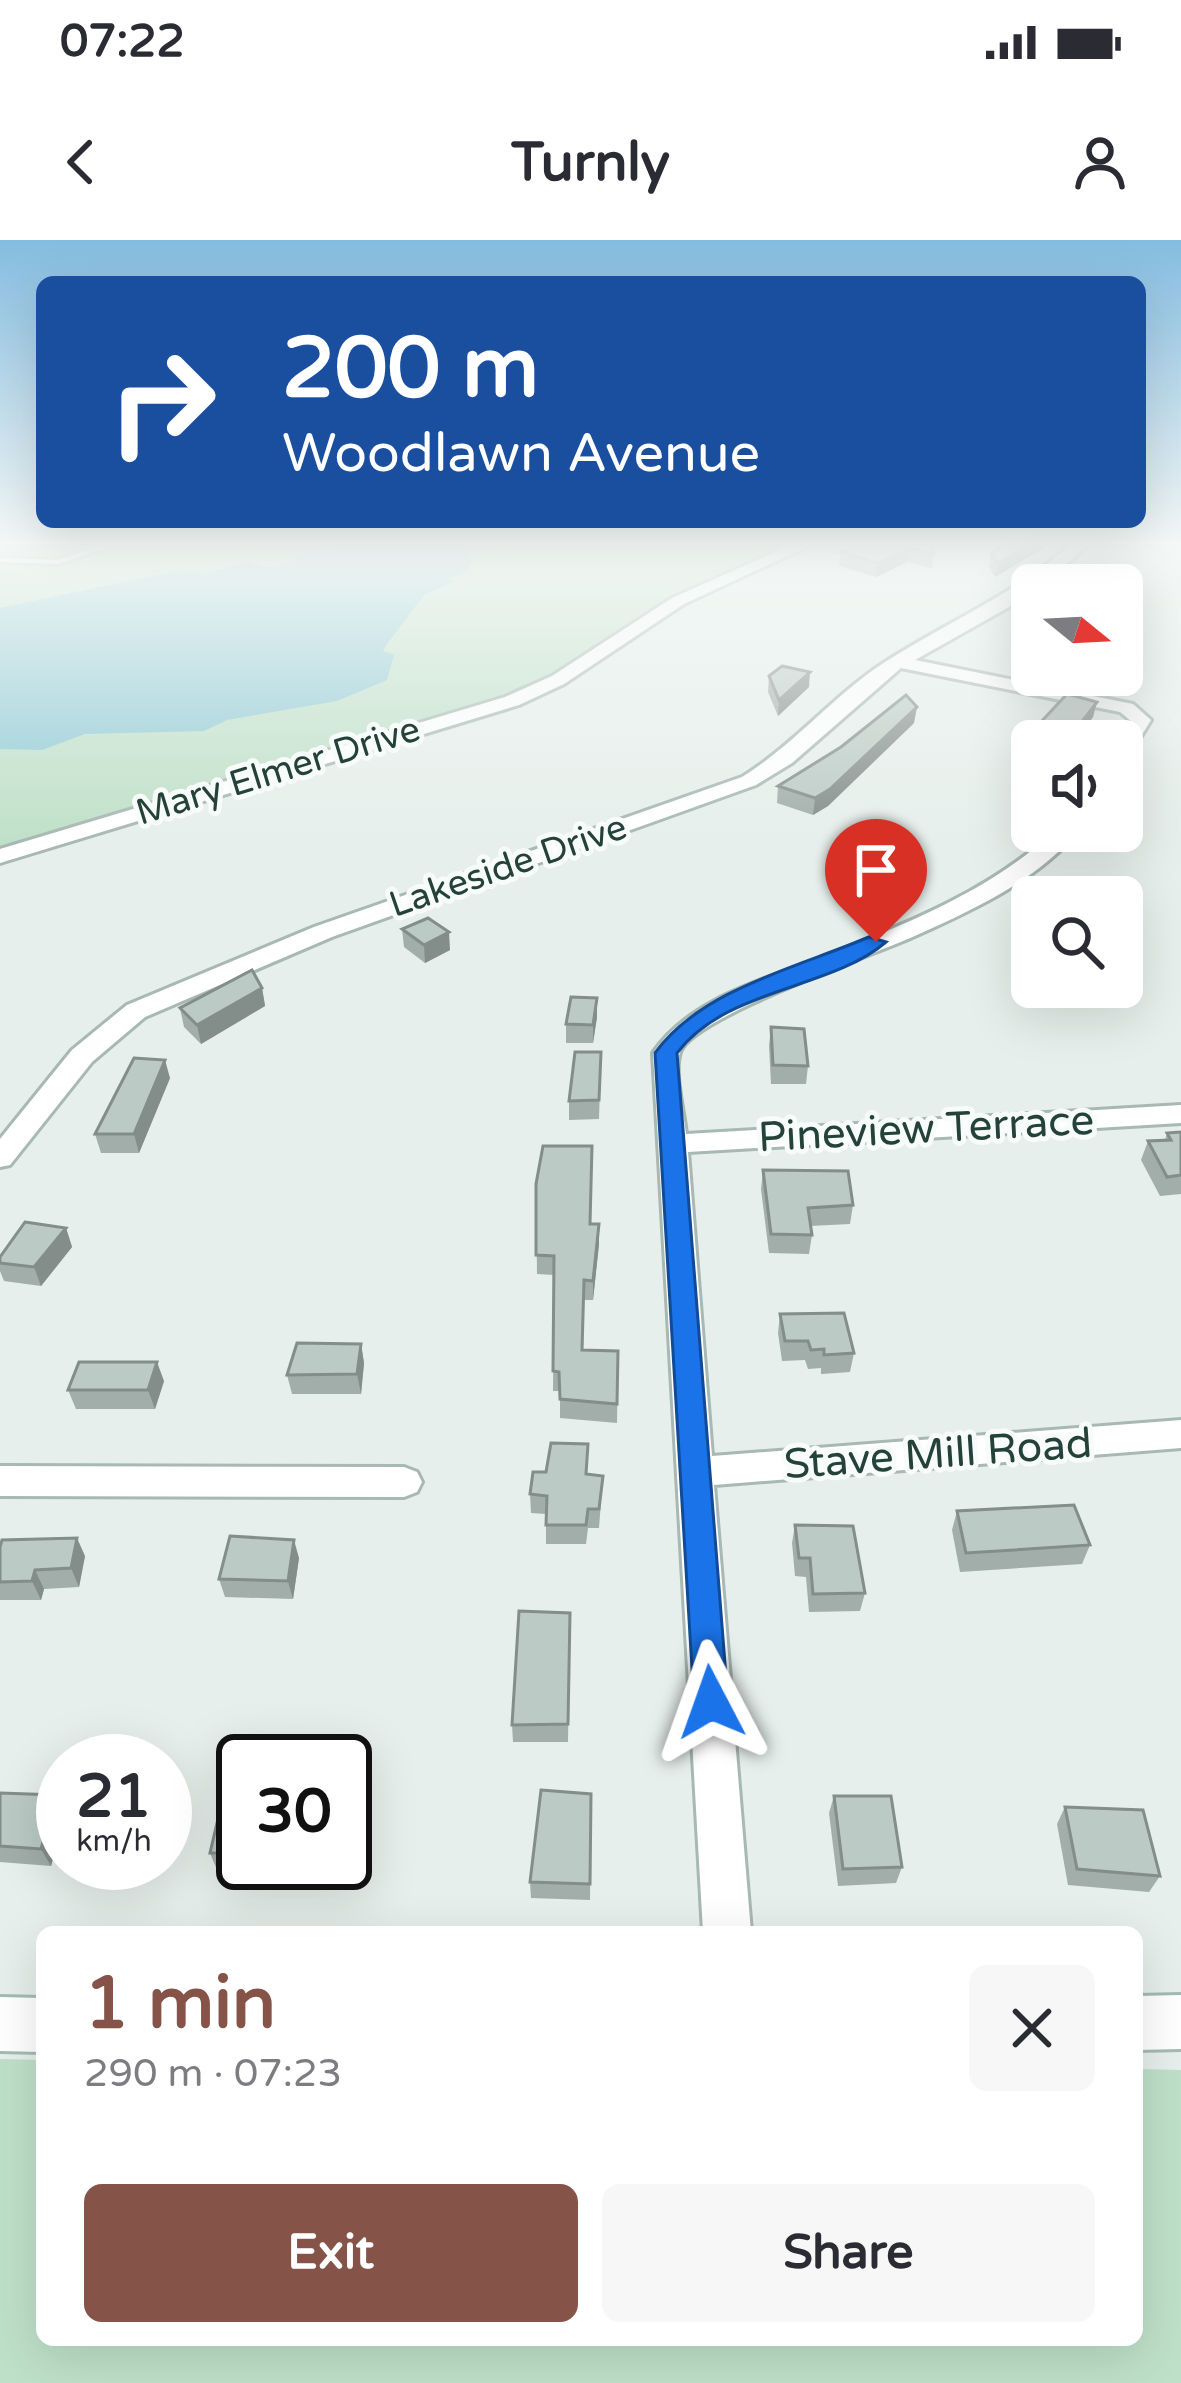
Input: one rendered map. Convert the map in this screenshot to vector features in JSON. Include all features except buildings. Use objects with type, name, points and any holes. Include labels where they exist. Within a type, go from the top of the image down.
[{"type":"main road","points":[[1143,2023],[1181,2022]]},
{"type":"main road","points":[[0,2024],[36,2025]]},
{"type":"street","name":"Mary Elmer Drive","points":[[0,856],[512,701],[571,672],[613,644]]},
{"type":"street","name":"Lakeside Drive","points":[[0,1158],[82,1056],[136,1012],[323,932],[749,781],[795,751],[898,662],[930,644]]},
{"type":"street","points":[[898,662],[1112,704],[1140,720]]},
{"type":"street","points":[[727,1926],[666,1053],[681,1033],[718,1008],[986,890],[1050,852]]},
{"type":"street","name":"Pineview Terrace","points":[[672,1144],[1181,1114]]},
{"type":"street","name":"Stave Mill Road","points":[[695,1472],[1181,1434]]},
{"type":"street","points":[[0,1481],[404,1482]]},
{"type":"green space","points":[[0,644],[612,644],[519,694],[0,860]]},
{"type":"green space","points":[[0,2059],[36,2060],[36,2346],[1143,2346],[1143,2069],[1181,2070],[1181,2383],[0,2383]]},
{"type":"water","points":[[0,644],[387,644],[383,651],[394,655],[387,680],[337,701],[227,720],[204,731],[85,734],[42,750],[0,749]]},
{"type":"route","points":[[711,1702],[666,1053],[681,1033],[718,1008],[876,942]]}]
